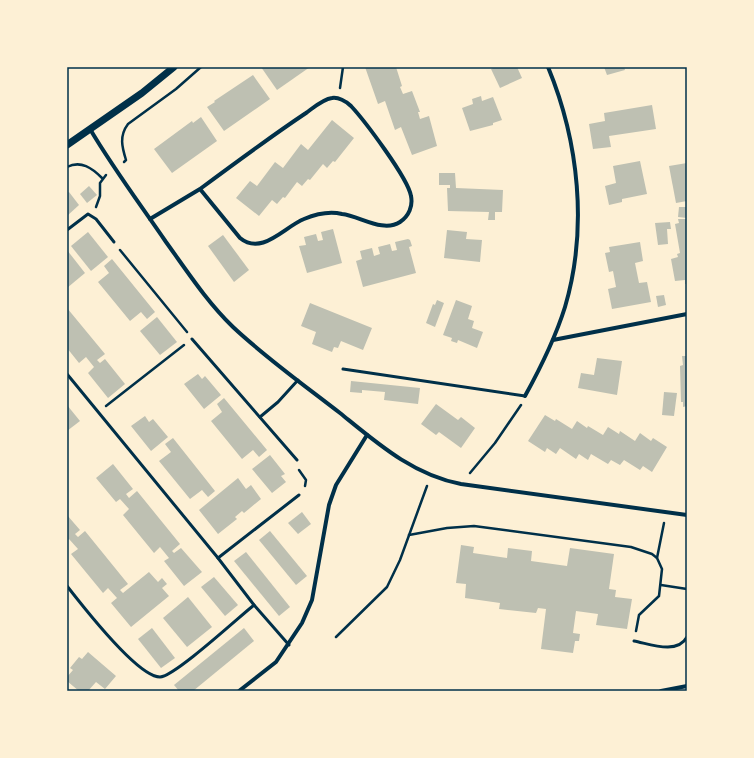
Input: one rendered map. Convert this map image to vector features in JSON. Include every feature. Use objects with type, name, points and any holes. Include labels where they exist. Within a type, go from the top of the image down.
[{"type":"street","points":[[67,145],[89,128],[142,93],[174,67]]},
{"type":"street","points":[[525,396],[553,340],[565,306],[571,282],[577,234],[577,203],[572,144],[563,107],[548,67]]},
{"type":"street","points":[[150,220],[200,189],[326,100],[338,98],[350,106],[373,134],[407,184],[411,194],[411,207],[406,216],[400,222],[387,225],[342,214],[322,213],[302,219],[269,241],[254,245],[245,242],[240,238],[200,189]]},
{"type":"street","points":[[89,128],[114,169],[219,313],[252,344],[367,435],[408,464],[430,476],[461,484],[687,515]]},
{"type":"street","points":[[553,340],[687,314]]},
{"type":"street","points":[[239,691],[276,662],[289,645],[302,623],[312,600],[328,512],[336,485],[367,435]]},
{"type":"street","points":[[660,691],[687,686]]},
{"type":"lane","points":[[67,230],[86,215],[92,216],[114,242]]},
{"type":"lane","points":[[192,338],[297,460]]},
{"type":"lane","points":[[343,369],[525,396]]},
{"type":"lane","points":[[67,374],[218,558],[254,605],[289,645]]},
{"type":"lane","points":[[260,417],[278,402],[298,380]]},
{"type":"lane","points":[[218,558],[299,495]]},
{"type":"lane","points":[[67,586],[94,620],[135,663],[153,676],[160,677],[166,676],[194,655],[254,605]]},
{"type":"lane","points":[[634,641],[674,647],[684,642],[687,637]]},
{"type":"path","points":[[126,160],[121,140],[124,129],[128,124],[176,89],[201,67]]},
{"type":"path","points":[[338,98],[343,67]]},
{"type":"path","points":[[67,167],[74,164],[84,165],[95,171],[102,178],[98,202],[92,216]]},
{"type":"path","points":[[98,412],[192,338],[114,242]]},
{"type":"path","points":[[469,474],[495,443],[518,410],[525,396]]},
{"type":"path","points":[[297,460],[299,470],[306,480],[303,490],[299,495]]},
{"type":"path","points":[[336,637],[387,587],[394,576],[430,476]]},
{"type":"path","points":[[657,558],[665,512]]},
{"type":"path","points":[[409,535],[447,528],[474,526],[631,547],[646,551],[657,558],[662,569],[661,585],[656,600],[639,615],[634,641]]},
{"type":"path","points":[[661,585],[687,589]]},
{"type":"building","points":[[261,67],[310,67],[277,90]]},
{"type":"building","points":[[365,67],[396,67],[403,94],[412,91],[420,112],[418,112],[420,119],[429,116],[437,146],[412,155],[401,127],[395,130],[385,101],[378,104]]},
{"type":"building","points":[[496,67],[517,67],[522,78],[500,88],[491,69]]},
{"type":"building","points":[[604,67],[624,67],[625,70],[607,75]]},
{"type":"building","points":[[253,75],[270,99],[224,131],[207,107]]},
{"type":"building","points":[[481,96],[482,101],[493,97],[502,120],[493,123],[493,125],[470,131],[462,108],[473,104],[472,99]]},
{"type":"building","points":[[652,105],[656,129],[609,136],[611,147],[593,149],[589,124],[605,121],[604,113]]},
{"type":"building","points":[[201,117],[217,141],[172,173],[154,149],[192,121],[193,123]]},
{"type":"building","points":[[332,120],[354,138],[335,162],[333,161],[327,168],[323,164],[310,180],[308,179],[302,186],[297,182],[285,198],[283,197],[277,204],[272,200],[259,216],[236,198],[250,181],[257,186],[275,162],[283,168],[301,144],[308,150]]},
{"type":"building","points":[[640,161],[647,194],[622,199],[622,202],[609,205],[605,186],[616,183],[613,166]]},
{"type":"building","points":[[687,163],[687,201],[676,203],[669,166]]},
{"type":"building","points":[[439,173],[455,173],[456,188],[503,190],[502,212],[495,212],[495,220],[488,220],[489,212],[448,211],[447,188],[450,188],[450,185],[439,185]]},
{"type":"building","points":[[89,186],[97,195],[87,203],[80,194]]},
{"type":"building","points":[[69,192],[79,205],[67,216],[67,193]]},
{"type":"building","points":[[679,207],[687,207],[687,218],[678,217]]},
{"type":"building","points":[[678,219],[687,219],[687,284],[685,284],[685,280],[675,281],[671,259],[678,257],[677,254],[680,253],[675,224],[679,223]]},
{"type":"building","points":[[670,222],[671,229],[667,229],[668,244],[658,245],[655,223]]},
{"type":"building","points":[[333,229],[342,263],[307,273],[299,246],[306,245],[304,237],[316,234],[318,241],[323,240],[321,232]]},
{"type":"building","points":[[447,230],[467,232],[466,239],[482,240],[480,262],[444,258]]},
{"type":"building","points":[[88,232],[108,257],[91,271],[71,246]]},
{"type":"building","points":[[223,235],[249,270],[234,282],[208,246]]},
{"type":"building","points":[[408,239],[410,240],[412,246],[409,247],[416,273],[363,287],[356,261],[362,259],[360,251],[372,248],[374,256],[380,254],[378,247],[390,244],[392,251],[397,250],[395,242]]},
{"type":"building","points":[[640,242],[643,261],[635,263],[639,283],[647,282],[651,302],[612,309],[608,289],[616,287],[613,271],[609,272],[605,253],[610,252],[609,247]]},
{"type":"building","points":[[67,250],[85,273],[67,288]]},
{"type":"building","points":[[112,259],[155,312],[147,319],[141,312],[130,321],[98,282],[109,273],[104,266]]},
{"type":"building","points":[[664,295],[666,305],[658,307],[656,296]]},
{"type":"building","points":[[437,300],[444,303],[435,327],[426,323],[433,304],[435,305]]},
{"type":"building","points":[[456,300],[472,306],[468,319],[474,321],[472,328],[483,332],[477,348],[458,340],[457,343],[451,341],[452,338],[443,335]]},
{"type":"building","points":[[310,303],[372,328],[363,350],[341,341],[338,348],[334,347],[332,352],[312,344],[316,332],[301,326]]},
{"type":"building","points":[[67,308],[105,354],[97,360],[100,363],[105,359],[125,384],[108,398],[88,373],[94,367],[86,357],[79,363],[67,348]]},
{"type":"building","points":[[157,317],[177,342],[160,355],[140,331]]},
{"type":"building","points":[[682,356],[687,356],[687,406],[683,407],[683,402],[681,402],[680,366],[683,365]]},
{"type":"building","points":[[597,358],[622,361],[617,395],[578,388],[581,373],[594,375]]},
{"type":"building","points":[[198,374],[202,379],[205,376],[221,395],[204,409],[184,384]]},
{"type":"building","points":[[351,381],[420,388],[418,404],[384,400],[385,392],[362,390],[362,393],[350,392]]},
{"type":"building","points":[[664,392],[677,393],[674,416],[662,415]]},
{"type":"building","points":[[224,398],[267,450],[259,457],[253,450],[242,459],[211,421],[222,412],[217,404]]},
{"type":"building","points":[[436,404],[458,420],[461,417],[475,428],[461,448],[439,432],[436,435],[421,424]]},
{"type":"building","points":[[67,405],[80,421],[67,431]]},
{"type":"building","points":[[545,415],[555,421],[556,419],[572,429],[577,421],[587,428],[588,426],[603,435],[608,427],[619,434],[620,431],[635,441],[640,433],[651,441],[653,438],[667,447],[652,472],[643,466],[640,470],[624,460],[620,465],[611,460],[608,464],[591,454],[588,460],[579,454],[576,459],[560,448],[556,454],[547,448],[545,452],[528,441]]},
{"type":"building","points":[[145,416],[149,422],[153,419],[168,437],[151,451],[131,426]]},
{"type":"building","points":[[173,438],[215,491],[208,497],[202,490],[190,499],[159,461],[171,452],[165,444]]},
{"type":"building","points":[[270,455],[285,474],[281,476],[286,482],[272,493],[252,469]]},
{"type":"building","points":[[113,464],[133,489],[126,494],[129,498],[137,491],[180,544],[172,551],[174,553],[181,548],[202,572],[184,586],[164,561],[169,558],[160,547],[154,553],[123,515],[129,509],[120,499],[116,502],[96,478]]},
{"type":"building","points":[[238,478],[246,489],[251,485],[261,499],[244,513],[242,511],[235,517],[237,519],[218,534],[199,510]]},
{"type":"building","points":[[302,512],[311,524],[298,534],[288,523]]},
{"type":"building","points":[[67,515],[80,530],[75,534],[78,537],[85,531],[128,584],[120,590],[123,593],[149,572],[158,582],[162,578],[167,584],[162,588],[169,596],[131,627],[111,603],[117,598],[108,588],[103,593],[71,554],[78,549],[69,539],[67,541]]},
{"type":"building","points":[[270,531],[307,576],[296,585],[259,540]]},
{"type":"building","points":[[461,545],[474,547],[473,553],[507,558],[508,548],[532,551],[531,561],[567,566],[570,548],[614,554],[609,589],[616,590],[615,597],[632,599],[627,629],[596,625],[598,614],[576,611],[573,633],[580,634],[579,641],[575,641],[573,653],[541,649],[546,609],[538,608],[536,613],[499,609],[500,603],[465,598],[466,584],[456,583]]},
{"type":"building","points":[[246,552],[290,607],[279,616],[234,561]]},
{"type":"building","points":[[214,577],[238,605],[225,616],[201,587]]},
{"type":"building","points":[[188,597],[212,627],[187,647],[163,618]]},
{"type":"building","points":[[152,628],[175,658],[161,668],[138,639]]},
{"type":"building","points":[[244,628],[254,641],[193,691],[179,691],[174,685]]},
{"type":"building","points":[[88,652],[116,676],[105,689],[96,682],[88,691],[79,691],[67,681],[67,677],[73,670],[70,668],[79,657],[82,659]]}]
